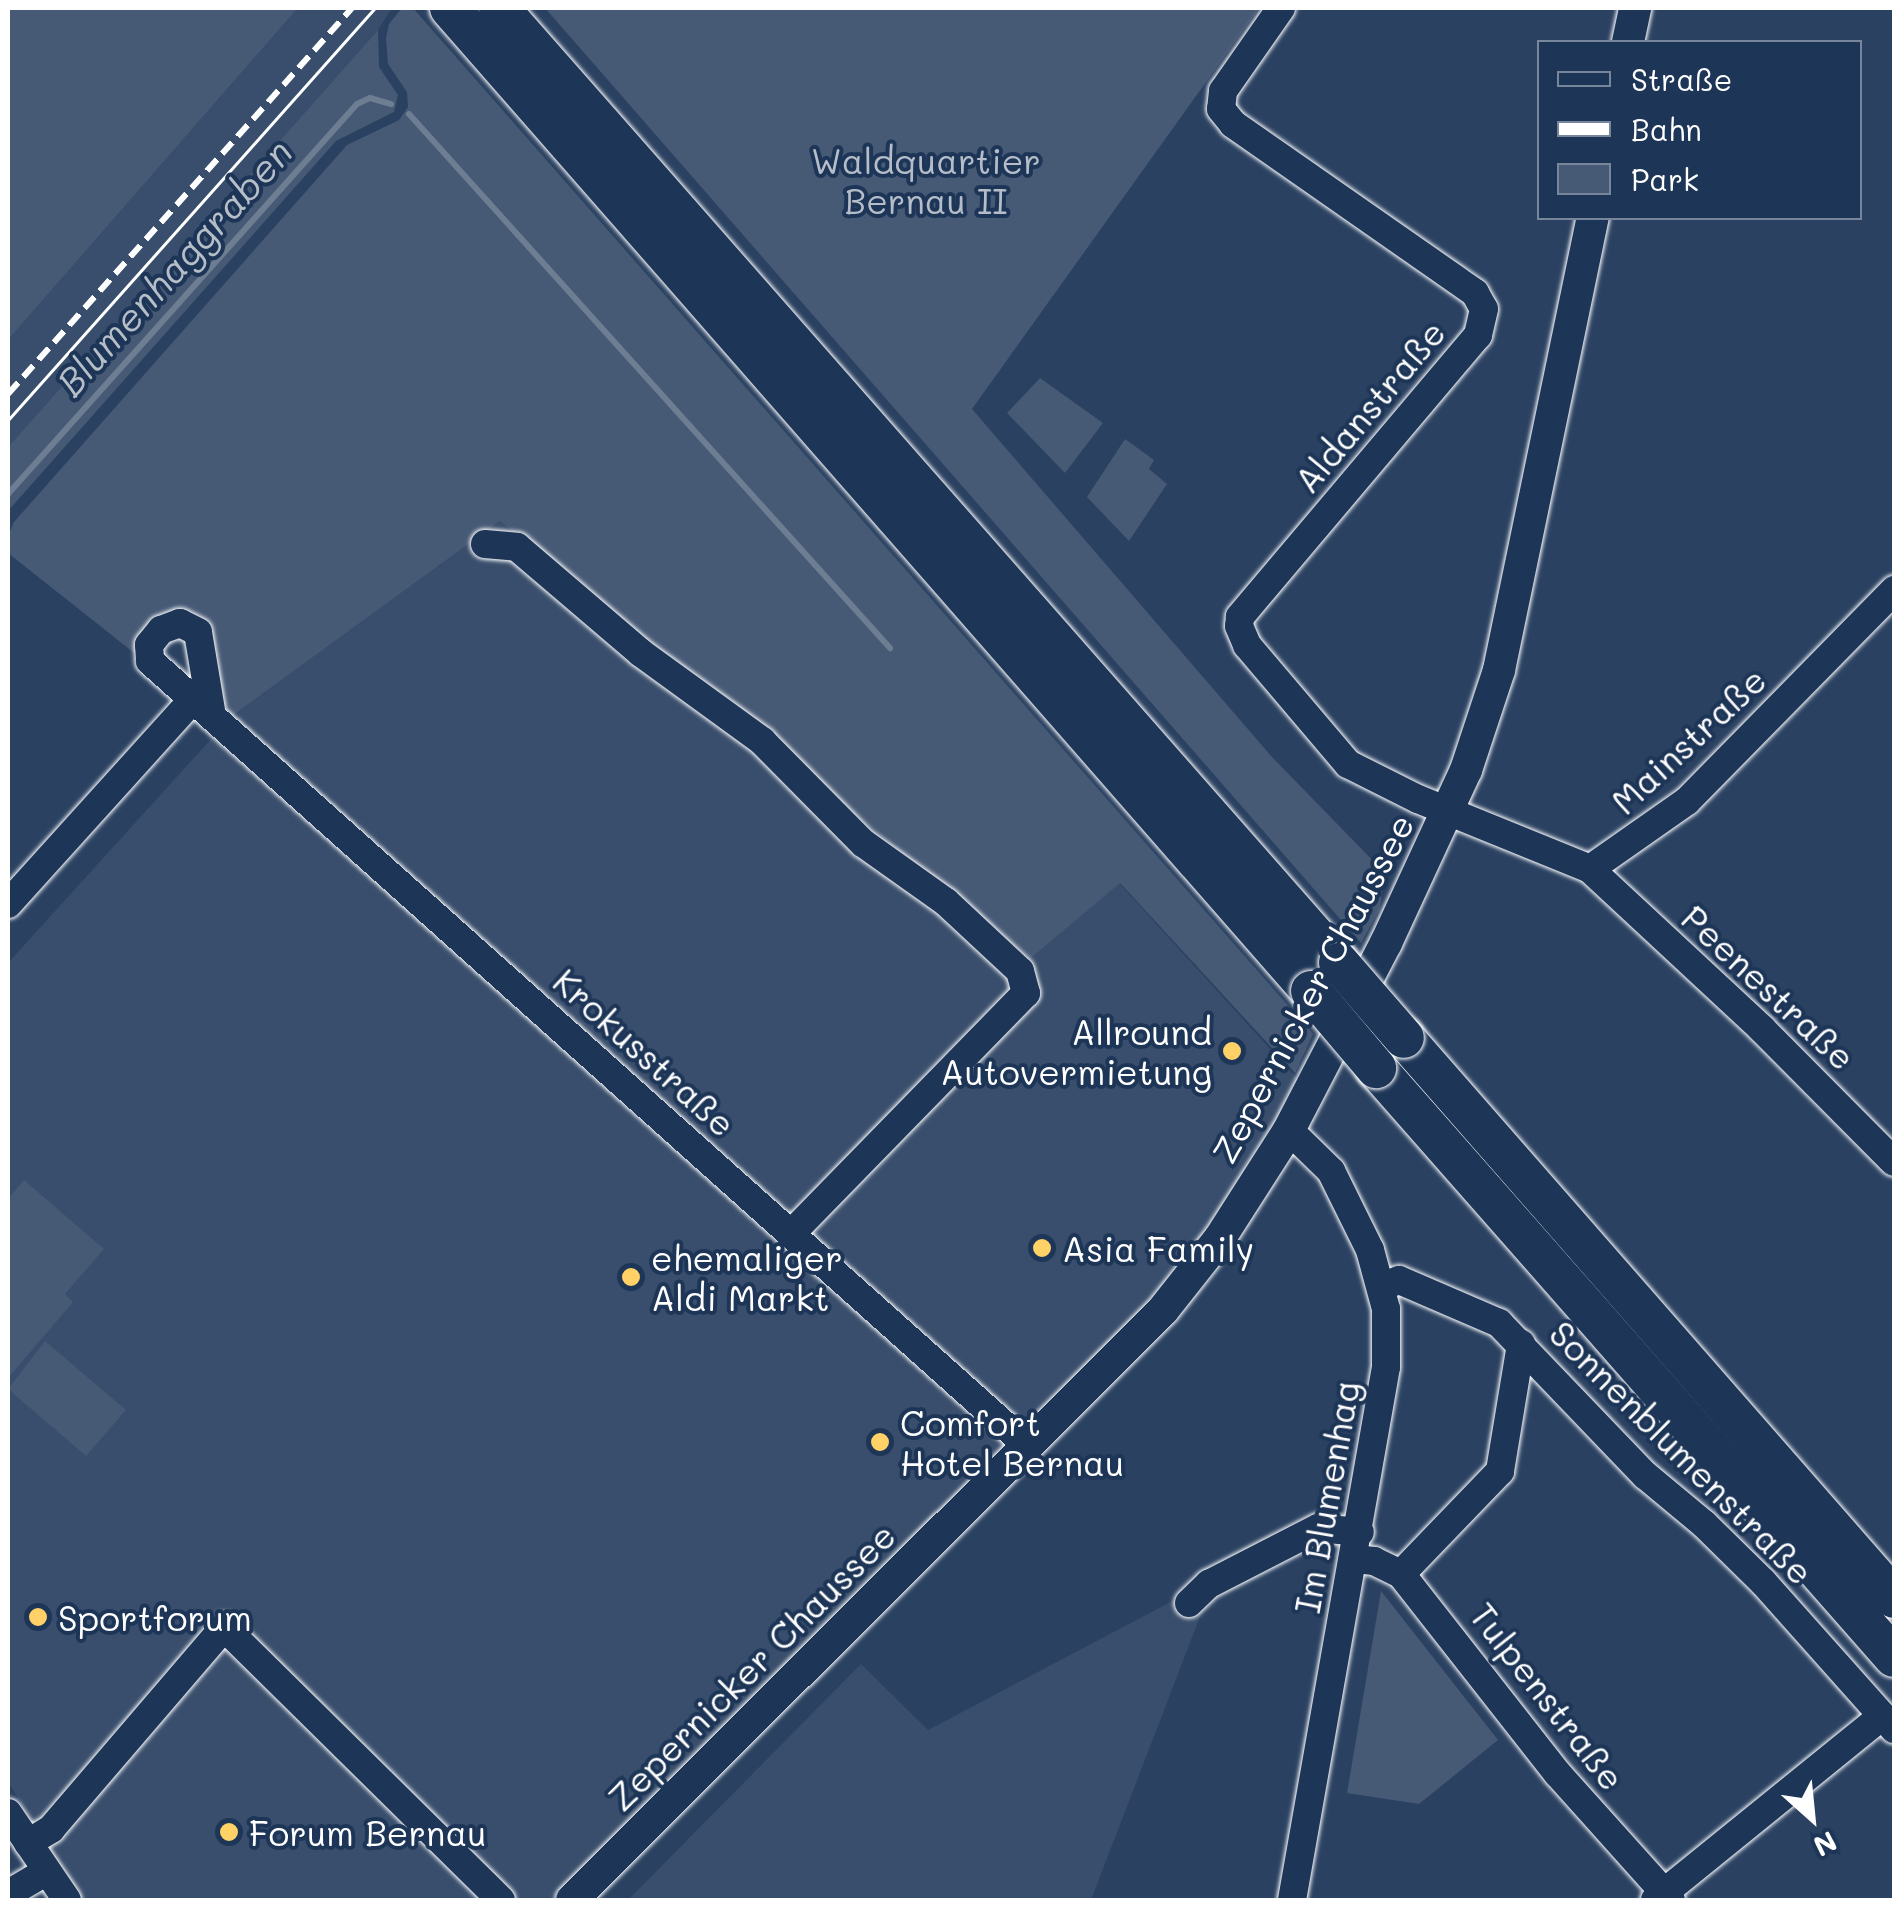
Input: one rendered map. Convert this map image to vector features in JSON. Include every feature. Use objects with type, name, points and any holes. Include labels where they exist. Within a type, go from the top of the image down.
[{"type":"highway","points":[[499,8],[1325,977],[1376,1068],[1894,1658]]},
{"type":"highway","points":[[453,11],[1325,977],[1404,1038],[1894,1598]]},
{"type":"main road","points":[[1628,40],[1635,8]]},
{"type":"main road","name":"Zepernicker Chaussee","points":[[572,1900],[1163,1310],[1220,1238],[1290,1130],[1450,812],[1499,670],[1592,220]]},
{"type":"street","name":"Aldanstraße","points":[[1281,8],[1223,91],[1221,110],[1233,124],[1476,293],[1484,308],[1484,322],[1444,377],[1255,598],[1239,626],[1247,645],[1348,764],[1366,776],[1450,812]]},
{"type":"street","points":[[485,544],[517,548],[641,652],[762,740],[863,843],[984,933],[1020,971],[1026,993],[792,1234]]},
{"type":"street","name":"Mainstraße","points":[[1590,869],[1688,802],[1894,590]]},
{"type":"street","name":"Krokusstraße","points":[[8,904],[203,708],[1027,1446]]},
{"type":"street","points":[[1450,812],[1590,869]]},
{"type":"street","name":"Peenestraße","points":[[1590,869],[1762,1029],[1894,1162]]},
{"type":"street","name":"Im Blumenhag","points":[[1290,1130],[1331,1171],[1370,1250],[1382,1286],[1386,1366],[1292,1900]]},
{"type":"street","name":"Sonnenblumenstraße","points":[[1382,1286],[1399,1280],[1450,1298],[1499,1323],[1645,1474],[1763,1582],[1888,1723]]},
{"type":"street","points":[[1189,1603],[1209,1584],[1318,1528],[1357,1546],[1374,1561],[1401,1574],[1500,1470],[1521,1344]]},
{"type":"street","name":"Tulpenstraße","points":[[1401,1574],[1558,1774],[1663,1898]]},
{"type":"street","points":[[28,1843],[51,1829],[224,1627],[501,1900]]},
{"type":"street","points":[[1663,1898],[1888,1723]]},
{"type":"street","points":[[8,1813],[67,1900]]},
{"type":"street","points":[[8,1894],[47,1871]]},
{"type":"shaded area","points":[[298,8],[392,8],[378,30],[8,447],[8,340]]},
{"type":"shaded area","points":[[500,521],[1030,959],[1119,883],[1302,1084],[1160,1304],[551,1900],[82,1900],[8,1782],[8,963],[232,716]]},
{"type":"shaded area","points":[[1182,1596],[1201,1614],[1091,1900],[628,1900],[861,1664],[928,1730]]},
{"type":"green space","points":[[8,8],[298,8],[8,340]]},
{"type":"green space","points":[[402,8],[413,8],[1313,1034],[1295,1073],[1120,883],[1030,959],[500,521],[232,716],[221,700],[212,632],[198,615],[175,613],[138,656],[8,553],[8,536],[14,522],[347,145],[399,120],[408,107],[407,92],[388,64],[386,38],[389,24]]},
{"type":"green space","name":"Waldquartier Bernau II","points":[[545,8],[1259,8],[972,409],[1272,757],[1384,872],[1380,908],[1361,943]]},
{"type":"green space","points":[[378,30],[379,67],[398,95],[394,112],[336,141],[8,511],[8,447]]},
{"type":"green space","points":[[1040,378],[1103,423],[1065,473],[1007,413]]},
{"type":"green space","points":[[1125,439],[1154,460],[1149,469],[1167,484],[1129,541],[1087,497]]},
{"type":"green space","points":[[24,1180],[104,1249],[65,1294],[73,1302],[8,1378],[8,1199]]},
{"type":"green space","points":[[45,1341],[126,1410],[86,1456],[8,1389]]},
{"type":"green space","points":[[1381,1591],[1498,1740],[1419,1804],[1347,1793]]},
{"type":"waterway","name":"Blumenhaggraben","points":[[8,494],[357,104],[370,98],[391,104]]},
{"type":"waterway","points":[[409,114],[890,648]]},
{"type":"tram line","points":[[8,420],[375,8]]},
{"type":"railway","points":[[8,394],[352,8]]},
{"type":"place","name":"Allround Autovermietung","points":[[1232,1051]]},
{"type":"place","name":"Asia Family","points":[[1042,1248]]},
{"type":"place","name":"ehemaliger Aldi Markt","points":[[631,1277]]},
{"type":"place","name":"Comfort Hotel Bernau","points":[[880,1442]]},
{"type":"place","name":"Sportforum","points":[[38,1617]]},
{"type":"place","name":"Forum Bernau","points":[[229,1832]]}]
